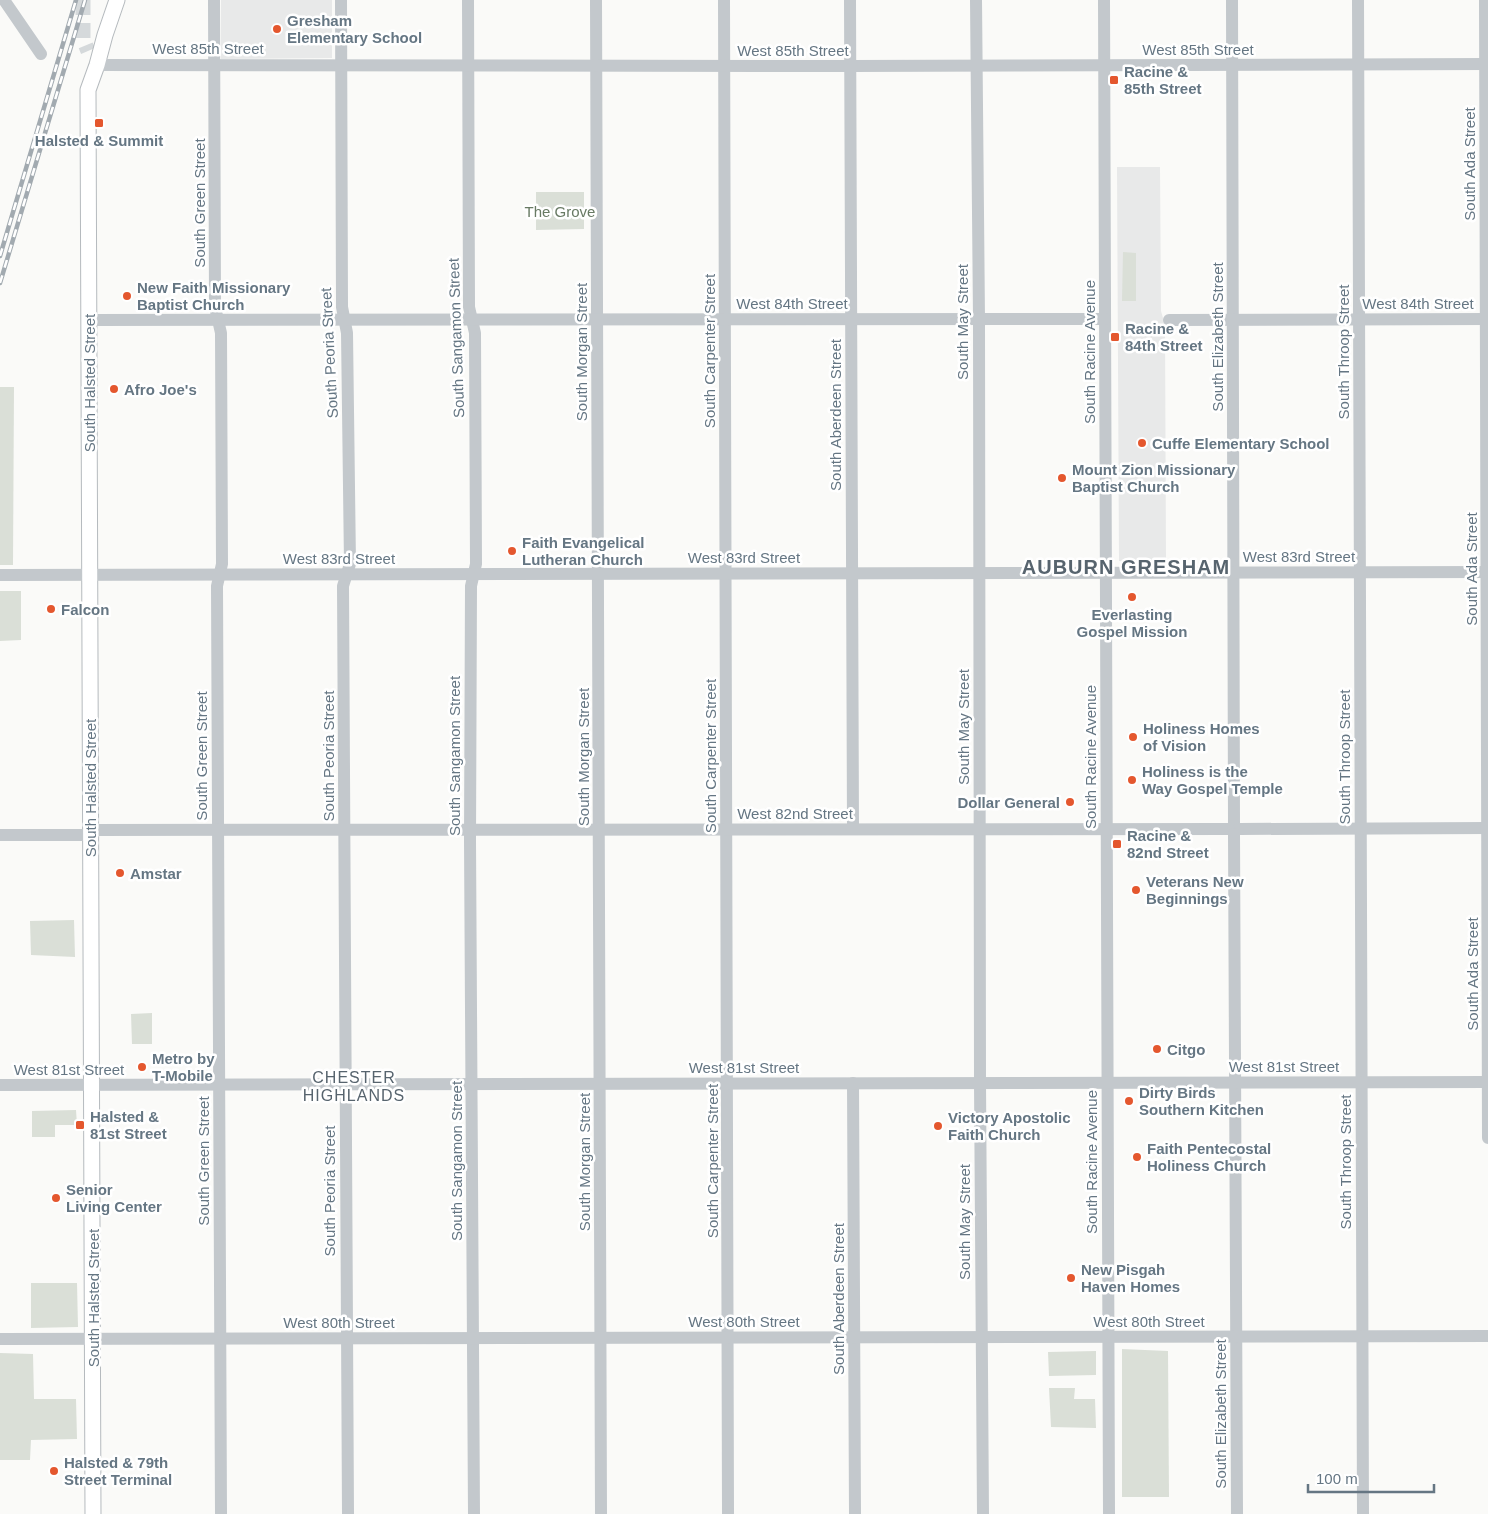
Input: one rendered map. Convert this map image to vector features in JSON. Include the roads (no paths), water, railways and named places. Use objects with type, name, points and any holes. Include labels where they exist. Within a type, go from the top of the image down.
[{"type":"main road","name":"South Halsted Street","points":[[94,1514],[88,90],[117,0]]},
{"type":"main road","points":[[90,45],[97,64]]},
{"type":"street","points":[[4,0],[41,54]]},
{"type":"street","name":"South Green Street","points":[[214,0],[215,307],[221,333],[222,363],[222,564],[217,586],[221,1514]]},
{"type":"street","name":"South Peoria Street","points":[[341,0],[342,307],[348,333],[350,554],[350,564],[343,586],[348,1514]]},
{"type":"street","name":"South Sangamon Street","points":[[468,0],[469,307],[475,333],[476,564],[471,586],[470,830],[474,1514]]},
{"type":"street","name":"South Morgan Street","points":[[596,0],[601,1514]]},
{"type":"street","name":"South Carpenter Street","points":[[724,0],[728,1512]]},
{"type":"street","name":"South Aberdeen Street","points":[[850,0],[853,829]]},
{"type":"street","name":"South May Street","points":[[976,0],[979,320],[982,1514]]},
{"type":"street","name":"South Racine Avenue","points":[[1104,0],[1109,1514]]},
{"type":"street","name":"South Elizabeth Street","points":[[1232,0],[1237,1514]]},
{"type":"street","name":"South Throop Street","points":[[1358,0],[1363,1514]]},
{"type":"street","name":"South Ada Street","points":[[1485,0],[1487,64],[1488,1138]]},
{"type":"street","name":"West 85th Street","points":[[97,64],[724,66],[1487,64]]},
{"type":"street","name":"West 84th Street","points":[[89,320],[1105,319]]},
{"type":"street","name":"West 84th Street","points":[[1169,320],[1487,319]]},
{"type":"street","name":"West 83rd Street","points":[[0,575],[1487,572]]},
{"type":"street","name":"West 82nd Street","points":[[0,835],[218,830],[1488,828]]},
{"type":"street","name":"West 81st Street","points":[[0,1085],[1488,1082]]},
{"type":"street","name":"South Aberdeen Street","points":[[853,1083],[855,1514]]},
{"type":"street","name":"West 80th Street","points":[[0,1339],[1488,1336]]},
{"type":"tunnel","points":[[83,0],[83,39],[88,51]]},
{"type":"railway","points":[[0,256],[76,0]]},
{"type":"railway","points":[[0,283],[85,0]]},
{"type":"place","name":"Gresham Elementary School","points":[[277,29]]},
{"type":"place","name":"Racine & 85th Street","points":[[1114,80]]},
{"type":"place","name":"Halsted & Summit","points":[[99,123]]},
{"type":"place","name":"New Faith Missionary Baptist Church","points":[[127,296]]},
{"type":"place","name":"Racine & 84th Street","points":[[1115,337]]},
{"type":"place","name":"Afro Joe's","points":[[114,389]]},
{"type":"place","name":"Cuffe Elementary School","points":[[1142,443]]},
{"type":"place","name":"Mount Zion Missionary Baptist Church","points":[[1062,478]]},
{"type":"place","name":"Faith Evangelical Lutheran Church","points":[[512,551]]},
{"type":"place","name":"Everlasting Gospel Mission","points":[[1132,597]]},
{"type":"place","name":"Falcon","points":[[51,609]]},
{"type":"place","name":"Holiness Homes of Vision","points":[[1133,737]]},
{"type":"place","name":"Holiness is the Way Gospel Temple","points":[[1132,780]]},
{"type":"place","name":"Dollar General","points":[[1070,802]]},
{"type":"place","name":"Racine & 82nd Street","points":[[1117,844]]},
{"type":"place","name":"Amstar","points":[[120,873]]},
{"type":"place","name":"Veterans New Beginnings","points":[[1136,890]]},
{"type":"place","name":"Citgo","points":[[1157,1049]]},
{"type":"place","name":"Metro by T-Mobile","points":[[142,1067]]},
{"type":"place","name":"Dirty Birds Southern Kitchen","points":[[1129,1101]]},
{"type":"place","name":"Halsted & 81st Street","points":[[80,1125]]},
{"type":"place","name":"Victory Apostolic Faith Church","points":[[938,1126]]},
{"type":"place","name":"Faith Pentecostal Holiness Church","points":[[1137,1157]]},
{"type":"place","name":"Senior Living Center","points":[[56,1198]]},
{"type":"place","name":"New Pisgah Haven Homes","points":[[1071,1278]]},
{"type":"place","name":"Halsted & 79th Street Terminal","points":[[54,1471]]},
{"type":"district","name":"AUBURN GRESHAM","points":[[1126,567]]},
{"type":"district","name":"CHESTER HIGHLANDS","points":[[354,1086]]},
{"type":"park label","name":"The Grove","points":[[560,211]]}]
